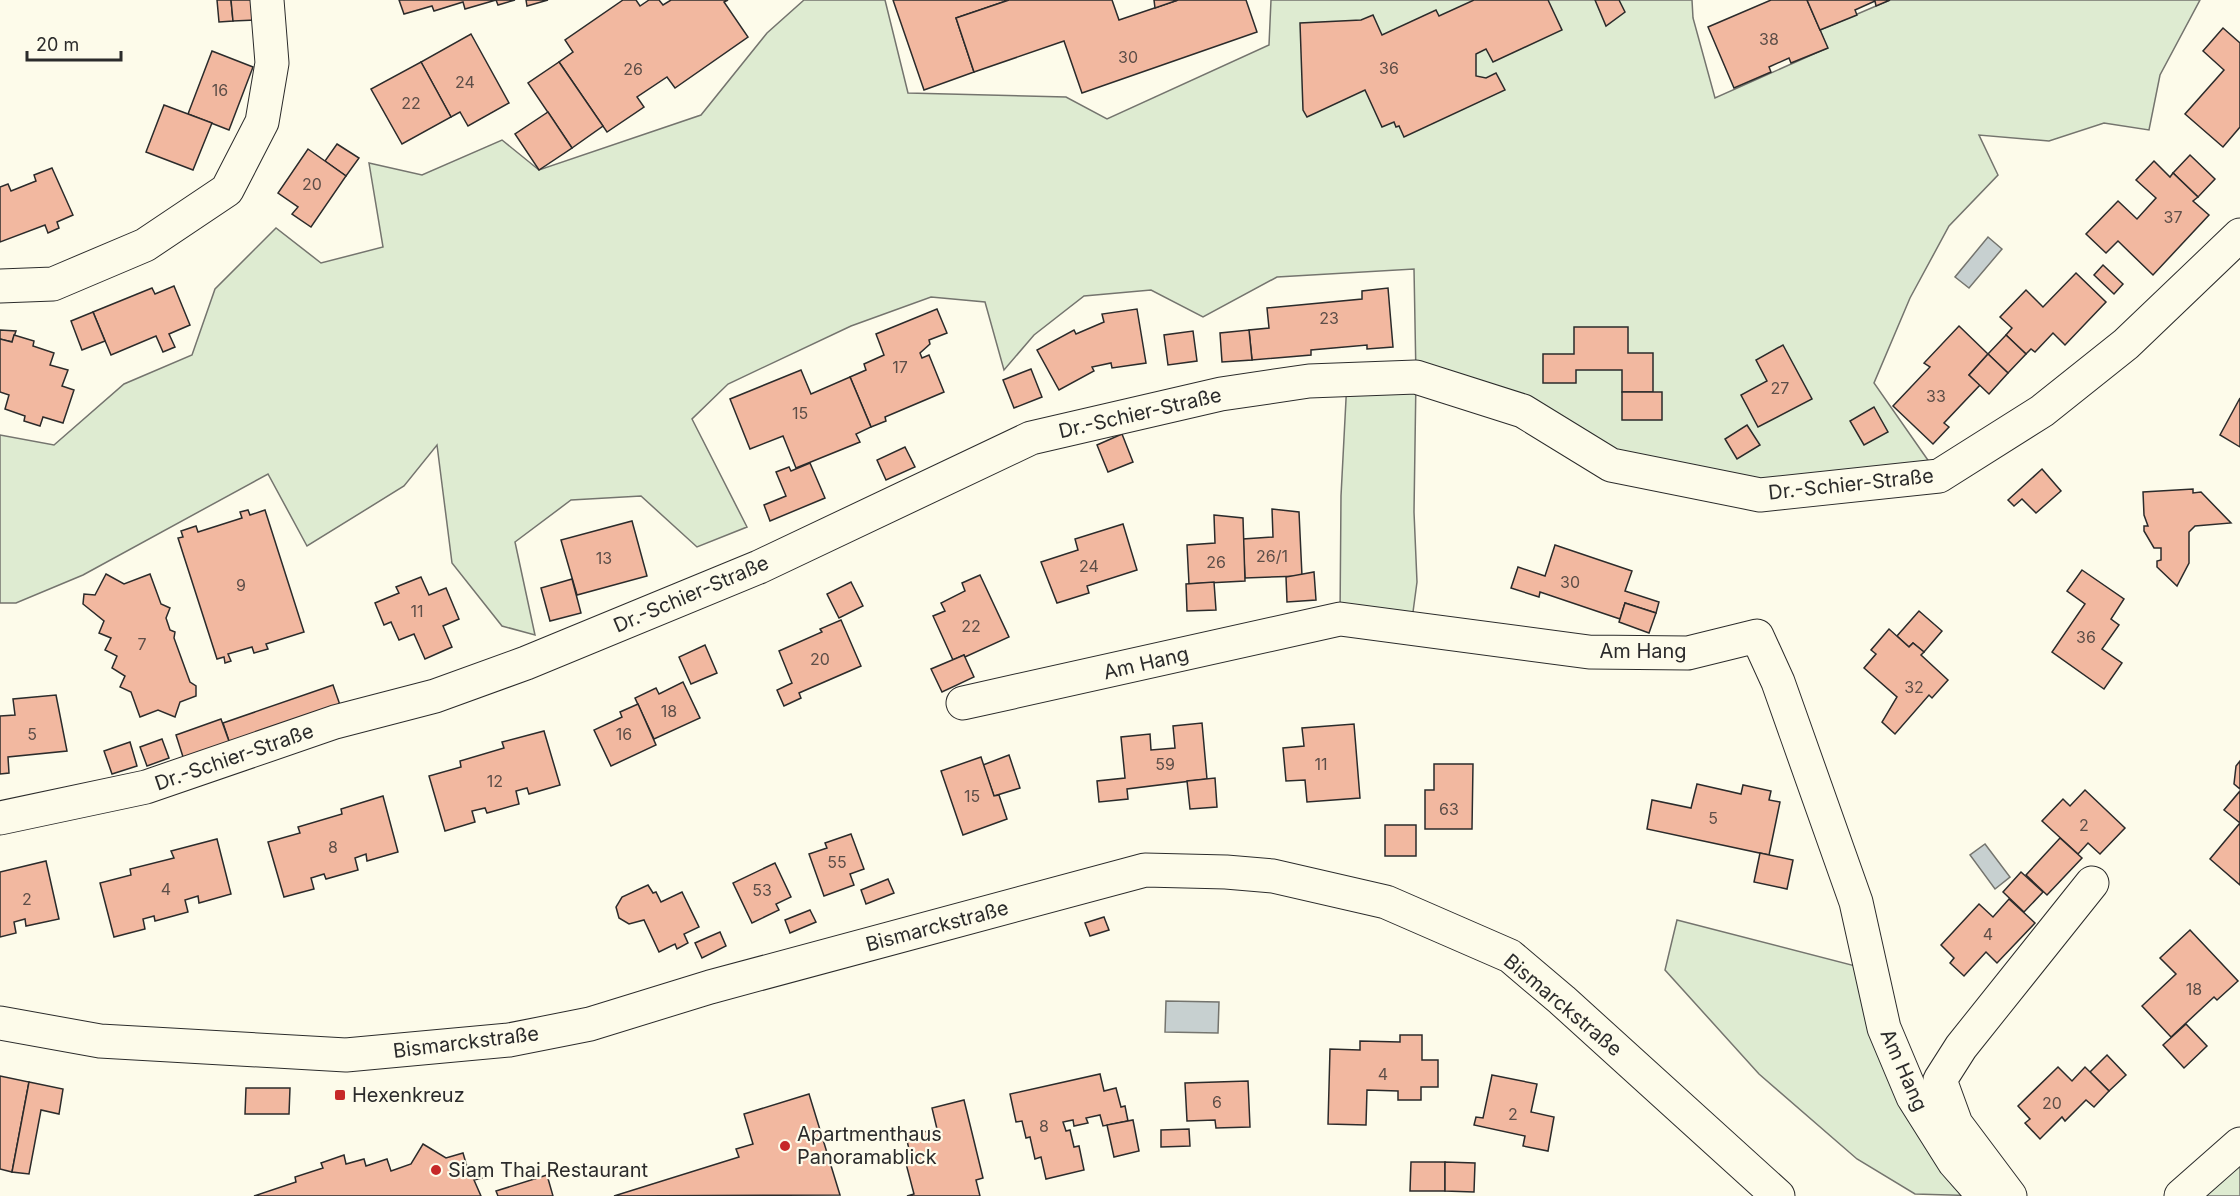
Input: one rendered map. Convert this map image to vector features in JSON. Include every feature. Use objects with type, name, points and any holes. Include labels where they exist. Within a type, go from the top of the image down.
[{"type":"street","points":[[0,286],[53,284],[125,254],[145,245],[227,190],[262,122],[272,63],[267,0]]},
{"type":"street","name":"Dr.-Schier-Straße","points":[[0,818],[146,786],[335,722],[435,696],[526,663],[759,567],[1031,438],[1221,394],[1309,381],[1416,377],[1522,411],[1611,465],[1760,495],[1939,476],[2042,411],[2112,355],[2240,235]]},
{"type":"street","name":"Am Hang","points":[[963,703],[1340,619],[1589,652],[1688,653],[1757,636],[1778,682],[1856,902],[1884,1028],[1913,1097],[1954,1162],[1984,1196]]},
{"type":"street","name":"Bismarckstraße","points":[[0,1023],[100,1041],[346,1055],[509,1040],[590,1024],[710,987],[1145,870],[1273,876],[1386,902],[1510,957],[1562,1000],[1779,1196]]},
{"type":"street","name":"Am Hang","points":[[2010,1196],[1989,1172],[1956,1124],[1940,1080],[1961,1047],[2092,883]]},
{"type":"street","points":[[2181,1196],[2240,1144]]},
{"type":"green space","points":[[804,0],[885,0],[908,93],[1066,97],[1107,119],[1269,45],[1271,0],[1692,0],[1693,18],[1715,98],[1827,48],[1820,30],[1890,0],[2200,0],[2160,75],[2149,130],[2104,123],[2049,141],[1979,135],[1998,175],[1949,226],[1910,298],[1874,383],[1939,476],[1760,495],[1611,465],[1416,378],[1414,512],[1417,582],[1411,627],[1340,619],[1341,496],[1347,380],[1416,377],[1414,269],[1277,277],[1203,317],[1151,290],[1084,296],[1034,335],[1004,370],[985,302],[931,297],[851,326],[728,384],[692,419],[747,527],[697,547],[641,496],[571,500],[515,542],[535,635],[502,626],[452,563],[437,445],[404,486],[307,546],[268,474],[83,575],[16,603],[0,603],[0,435],[54,445],[124,384],[192,355],[215,289],[276,228],[321,263],[383,247],[369,163],[422,175],[502,140],[539,170],[701,115],[767,33]]},
{"type":"green space","points":[[1677,920],[1871,970],[1884,1028],[1984,1196],[1915,1194],[1857,1159],[1759,1074],[1665,970]]},
{"type":"green space","points":[[2240,1144],[2240,1196],[2181,1196]]},
{"type":"shaded area","points":[[1988,237],[2002,249],[1969,288],[1955,277]]},
{"type":"shaded area","points":[[1985,844],[2010,877],[1995,889],[1970,855]]},
{"type":"shaded area","points":[[1166,1001],[1219,1002],[1218,1033],[1165,1032]]},
{"type":"building","points":[[217,0],[231,0],[233,21],[219,22]]},
{"type":"building","points":[[231,0],[255,0],[256,20],[233,21]]},
{"type":"building","points":[[399,0],[496,0],[465,9],[463,2],[434,11],[432,6],[404,14]]},
{"type":"building","points":[[496,0],[515,0],[498,5]]},
{"type":"building","points":[[526,0],[548,0],[527,6]]},
{"type":"building","points":[[623,0],[636,0],[640,6],[649,0],[659,0],[663,5],[671,0],[728,0],[724,2],[748,37],[675,88],[667,77],[637,97],[644,107],[607,132],[559,62],[573,52],[565,40]]},
{"type":"building","points":[[893,0],[1009,0],[956,18],[974,72],[924,90]]},
{"type":"building","points":[[1009,0],[1112,0],[1119,20],[1178,0],[1246,0],[1257,32],[1082,93],[1064,41],[974,72],[956,18]]},
{"type":"building","points":[[1154,0],[1178,0],[1155,8]]},
{"type":"building","points":[[1474,0],[1548,0],[1562,30],[1493,62],[1486,49],[1476,54],[1476,76],[1486,78],[1496,73],[1505,90],[1404,137],[1399,126],[1396,127],[1394,122],[1382,127],[1365,90],[1307,117],[1303,110],[1300,23],[1361,20],[1373,15],[1382,35],[1436,10],[1439,16]]},
{"type":"building","points":[[1595,0],[1619,0],[1625,12],[1606,26]]},
{"type":"building","points":[[1771,0],[1807,0],[1828,48],[1791,63],[1789,58],[1769,67],[1771,72],[1734,88],[1708,27]]},
{"type":"building","points":[[1807,0],[1890,0],[1876,6],[1875,1],[1855,10],[1857,15],[1820,30]]},
{"type":"building","points":[[2223,28],[2240,43],[2240,127],[2223,147],[2185,114],[2224,70],[2203,51]]},
{"type":"building","points":[[471,34],[509,103],[468,126],[460,112],[451,117],[421,62]]},
{"type":"building","points":[[212,51],[253,67],[229,130],[188,114]]},
{"type":"building","points":[[421,62],[451,117],[402,144],[371,89]]},
{"type":"building","points":[[559,62],[603,126],[572,148],[528,83]]},
{"type":"building","points":[[164,105],[212,123],[193,170],[146,152]]},
{"type":"building","points":[[548,112],[572,148],[539,170],[515,134]]},
{"type":"building","points":[[337,144],[359,158],[346,176],[325,161]]},
{"type":"building","points":[[308,149],[346,176],[311,227],[292,214],[298,207],[278,193]]},
{"type":"building","points":[[2190,155],[2215,179],[2198,197],[2173,173]]},
{"type":"building","points":[[2154,161],[2170,177],[2173,173],[2198,197],[2193,201],[2209,215],[2153,275],[2118,241],[2106,253],[2086,234],[2118,201],[2137,219],[2156,198],[2136,180]]},
{"type":"building","points":[[52,168],[73,215],[57,222],[59,228],[48,233],[45,225],[0,242],[0,187],[8,184],[11,191],[36,181],[34,175]]},
{"type":"building","points":[[2103,265],[2123,284],[2114,294],[2094,275]]},
{"type":"building","points":[[2076,273],[2106,302],[2065,345],[2053,333],[2035,352],[2031,349],[2026,354],[2006,335],[2012,328],[2000,317],[2026,290],[2043,307]]},
{"type":"building","points":[[174,286],[190,325],[169,334],[175,347],[163,352],[156,336],[111,355],[93,312],[152,288],[155,294]]},
{"type":"building","points":[[1388,288],[1393,347],[1367,349],[1367,345],[1311,350],[1311,355],[1252,360],[1249,330],[1269,328],[1267,308],[1362,299],[1362,291]]},
{"type":"building","points":[[937,309],[947,333],[929,340],[930,344],[920,353],[922,358],[929,355],[944,392],[885,417],[886,421],[871,427],[850,377],[866,370],[864,364],[884,355],[876,334]]},
{"type":"building","points":[[1137,309],[1146,363],[1112,368],[1111,363],[1092,367],[1094,371],[1059,390],[1037,350],[1074,330],[1076,334],[1104,322],[1102,314]]},
{"type":"building","points":[[93,312],[105,341],[82,350],[71,321]]},
{"type":"building","points":[[1959,326],[1988,354],[1969,375],[1980,385],[1944,423],[1949,427],[1933,444],[1893,406],[1930,367],[1924,363]]},
{"type":"building","points":[[1574,327],[1628,327],[1628,353],[1653,353],[1653,392],[1622,392],[1622,370],[1576,370],[1576,383],[1543,383],[1543,354],[1574,354]]},
{"type":"building","points":[[0,330],[16,331],[12,342],[0,339]]},
{"type":"building","points":[[1249,330],[1252,360],[1222,362],[1220,333]]},
{"type":"building","points":[[1193,331],[1197,361],[1168,365],[1164,335]]},
{"type":"building","points":[[14,335],[34,341],[33,346],[54,353],[50,365],[68,370],[62,386],[74,390],[63,423],[43,417],[40,426],[24,421],[25,416],[5,409],[9,395],[0,392],[0,339],[12,342]]},
{"type":"building","points":[[2006,335],[2026,354],[2008,373],[1988,354]]},
{"type":"building","points":[[1783,345],[1812,399],[1758,427],[1741,395],[1767,381],[1756,360]]},
{"type":"building","points":[[1988,354],[2008,373],[1989,394],[1969,375]]},
{"type":"building","points":[[1031,369],[1042,397],[1014,408],[1003,380]]},
{"type":"building","points":[[801,370],[811,394],[850,377],[871,427],[856,434],[860,442],[796,468],[783,436],[750,449],[730,399]]},
{"type":"building","points":[[1622,392],[1662,392],[1662,420],[1622,420]]},
{"type":"building","points":[[2240,398],[2240,447],[2220,435]]},
{"type":"building","points":[[1874,407],[1888,432],[1864,445],[1850,421]]},
{"type":"building","points":[[1747,425],[1760,445],[1737,459],[1725,439]]},
{"type":"building","points":[[1122,434],[1133,462],[1108,472],[1097,445]]},
{"type":"building","points":[[905,447],[915,467],[886,480],[877,460]]},
{"type":"building","points":[[810,463],[825,498],[770,521],[764,505],[786,496],[776,472],[789,467],[791,471]]},
{"type":"building","points":[[2042,469],[2061,491],[2036,513],[2022,499],[2014,506],[2008,500]]},
{"type":"building","points":[[2193,489],[2193,493],[2201,492],[2231,523],[2195,526],[2189,532],[2189,563],[2177,586],[2157,567],[2157,561],[2161,560],[2161,548],[2154,548],[2144,531],[2144,526],[2148,526],[2144,515],[2143,492]]},
{"type":"building","points":[[1272,509],[1299,512],[1302,576],[1245,578],[1243,539],[1273,537]]},
{"type":"building","points":[[248,510],[250,515],[265,510],[304,632],[266,644],[268,649],[254,653],[252,647],[228,654],[231,661],[225,663],[224,657],[217,659],[178,538],[183,537],[181,531],[196,526],[198,532],[242,518],[240,512]]},
{"type":"building","points":[[1214,515],[1243,518],[1245,581],[1189,584],[1187,545],[1215,543]]},
{"type":"building","points":[[632,521],[647,576],[577,595],[561,540]]},
{"type":"building","points":[[1123,524],[1137,570],[1087,586],[1089,593],[1057,603],[1041,562],[1078,550],[1075,539]]},
{"type":"building","points":[[1555,545],[1632,571],[1625,591],[1659,602],[1656,613],[1625,603],[1620,619],[1540,592],[1539,597],[1511,588],[1518,567],[1545,576]]},
{"type":"building","points":[[2082,570],[2124,599],[2111,619],[2119,625],[2102,649],[2122,663],[2104,689],[2052,652],[2085,604],[2067,591]]},
{"type":"building","points":[[1314,572],[1316,600],[1287,602],[1286,577]]},
{"type":"building","points":[[106,574],[124,584],[150,574],[161,604],[170,608],[166,618],[170,630],[175,632],[174,638],[190,682],[196,686],[196,696],[180,702],[175,717],[158,710],[140,717],[131,692],[120,687],[125,676],[112,668],[117,656],[105,650],[111,638],[99,633],[104,621],[83,604],[84,594],[95,595]]},
{"type":"building","points":[[980,575],[1009,637],[953,660],[933,616],[945,611],[941,603],[965,591],[962,583]]},
{"type":"building","points":[[421,577],[429,595],[446,588],[459,619],[443,626],[452,647],[425,659],[414,634],[399,640],[391,622],[384,625],[375,603],[399,593],[396,587]]},
{"type":"building","points":[[572,579],[581,613],[550,621],[541,588]]},
{"type":"building","points":[[851,582],[863,606],[839,618],[827,594]]},
{"type":"building","points":[[1214,582],[1216,610],[1187,611],[1186,584]]},
{"type":"building","points":[[1625,603],[1656,613],[1649,633],[1619,622]]},
{"type":"building","points":[[1919,611],[1942,631],[1924,652],[1913,643],[1909,647],[1897,636]]},
{"type":"building","points":[[841,620],[861,666],[799,693],[801,698],[784,706],[777,690],[792,683],[779,651],[822,632],[820,629]]},
{"type":"building","points":[[1889,629],[1909,647],[1913,643],[1924,652],[1921,655],[1948,680],[1932,698],[1929,695],[1895,734],[1882,722],[1897,697],[1864,668],[1876,654],[1871,650]]},
{"type":"building","points":[[705,645],[717,673],[691,684],[679,657]]},
{"type":"building","points":[[964,655],[974,677],[942,692],[931,669]]},
{"type":"building","points":[[683,682],[700,718],[654,739],[635,698],[656,688],[659,694]]},
{"type":"building","points":[[333,685],[340,705],[230,744],[223,723]]},
{"type":"building","points":[[56,695],[67,751],[8,757],[9,773],[0,774],[0,716],[15,715],[13,699]]},
{"type":"building","points":[[638,704],[656,745],[611,766],[594,730],[622,717],[620,712]]},
{"type":"building","points":[[221,719],[230,744],[184,760],[176,735]]},
{"type":"building","points":[[1202,723],[1207,779],[1127,789],[1128,799],[1099,802],[1097,781],[1125,778],[1121,737],[1150,734],[1151,750],[1175,748],[1173,726]]},
{"type":"building","points":[[1354,724],[1360,798],[1307,802],[1305,780],[1286,781],[1283,748],[1304,746],[1302,728]]},
{"type":"building","points":[[544,731],[560,785],[529,794],[527,788],[516,791],[519,804],[487,813],[485,808],[472,811],[475,822],[445,831],[429,776],[461,767],[460,761],[504,748],[502,742]]},
{"type":"building","points":[[162,739],[169,758],[147,766],[140,747]]},
{"type":"building","points":[[130,742],[137,766],[112,774],[104,751]]},
{"type":"building","points":[[1009,755],[1020,788],[994,796],[983,765]]},
{"type":"building","points":[[981,757],[994,796],[999,795],[1007,819],[963,835],[941,771]]},
{"type":"building","points":[[2240,761],[2240,789],[2234,784],[2236,766]]},
{"type":"building","points":[[1434,764],[1473,764],[1472,829],[1425,829],[1425,790],[1434,790]]},
{"type":"building","points":[[1215,778],[1217,807],[1190,809],[1187,781]]},
{"type":"building","points":[[1697,784],[1741,794],[1743,785],[1771,791],[1769,800],[1780,802],[1769,855],[1647,829],[1652,800],[1691,808]]},
{"type":"building","points":[[2085,790],[2125,828],[2100,854],[2088,843],[2078,854],[2042,821],[2063,799],[2070,806]]},
{"type":"building","points":[[2240,791],[2240,823],[2224,810]]},
{"type":"building","points":[[383,796],[398,852],[367,861],[366,854],[355,858],[358,870],[326,879],[324,874],[311,878],[314,889],[284,897],[268,842],[300,833],[298,827],[342,814],[341,809]]},
{"type":"building","points":[[2240,823],[2240,885],[2210,859]]},
{"type":"building","points":[[1385,825],[1416,825],[1416,856],[1385,856]]},
{"type":"building","points":[[851,834],[864,869],[850,874],[854,885],[824,896],[809,854],[827,848],[825,843]]},
{"type":"building","points":[[2060,838],[2082,858],[2047,895],[2026,875]]},
{"type":"building","points":[[217,839],[231,894],[199,903],[198,896],[185,900],[188,912],[155,921],[154,916],[143,919],[145,929],[114,937],[100,883],[131,875],[130,869],[174,858],[171,851]]},
{"type":"building","points":[[1760,853],[1793,860],[1787,889],[1754,882]]},
{"type":"building","points":[[46,861],[59,919],[26,926],[25,919],[14,922],[16,933],[0,937],[0,872]]},
{"type":"building","points":[[775,863],[791,897],[776,904],[779,910],[752,923],[733,883]]},
{"type":"building","points":[[2021,872],[2043,892],[2024,912],[2003,892]]},
{"type":"building","points":[[888,879],[894,893],[866,904],[861,890]]},
{"type":"building","points":[[648,885],[653,893],[656,892],[661,902],[682,892],[699,927],[684,934],[688,943],[677,949],[675,944],[659,952],[644,920],[629,924],[619,918],[616,907],[622,897]]},
{"type":"building","points":[[2009,899],[2035,923],[1997,963],[1986,952],[1964,976],[1950,963],[1954,958],[1941,945],[1979,904],[1993,917]]},
{"type":"building","points":[[810,910],[816,922],[790,933],[785,920]]},
{"type":"building","points":[[1104,917],[1109,930],[1090,936],[1085,923]]},
{"type":"building","points":[[2190,930],[2238,981],[2217,1000],[2214,997],[2171,1037],[2142,1006],[2176,974],[2160,958]]},
{"type":"building","points":[[720,932],[726,946],[702,958],[695,943]]},
{"type":"building","points":[[2186,1024],[2207,1046],[2184,1068],[2163,1045]]},
{"type":"building","points":[[1400,1035],[1422,1035],[1422,1060],[1438,1060],[1438,1087],[1421,1087],[1421,1100],[1398,1100],[1398,1091],[1367,1090],[1366,1125],[1328,1124],[1330,1049],[1360,1050],[1360,1041],[1400,1042]]},
{"type":"building","points":[[2107,1055],[2126,1075],[2109,1091],[2090,1072]]},
{"type":"building","points":[[2058,1067],[2072,1081],[2085,1067],[2109,1091],[2094,1107],[2086,1100],[2065,1121],[2062,1117],[2040,1139],[2025,1123],[2030,1119],[2018,1106]]},
{"type":"building","points":[[1100,1074],[1104,1091],[1116,1088],[1121,1107],[1125,1106],[1128,1121],[1103,1126],[1100,1115],[1086,1118],[1088,1123],[1074,1126],[1073,1120],[1063,1122],[1066,1131],[1070,1130],[1074,1147],[1079,1146],[1084,1170],[1046,1179],[1041,1157],[1035,1159],[1030,1137],[1026,1138],[1022,1121],[1016,1122],[1010,1094]]},
{"type":"building","points":[[1492,1075],[1537,1084],[1531,1112],[1554,1117],[1548,1151],[1523,1146],[1525,1136],[1474,1125],[1476,1117],[1483,1118]]},
{"type":"building","points":[[0,1076],[29,1082],[12,1172],[0,1169]]},
{"type":"building","points":[[1248,1081],[1250,1127],[1216,1128],[1215,1120],[1187,1121],[1185,1083]]},
{"type":"building","points":[[29,1082],[63,1089],[59,1114],[41,1110],[29,1174],[12,1172]]},
{"type":"building","points":[[246,1088],[290,1088],[289,1114],[245,1114]]},
{"type":"building","name":"Apartmenthaus Panoramablick","points":[[809,1094],[840,1195],[614,1196],[739,1157],[736,1149],[753,1144],[744,1114]]},
{"type":"building","points":[[964,1100],[983,1178],[976,1180],[980,1196],[907,1196],[914,1194],[904,1156],[910,1154],[906,1136],[937,1129],[932,1108]]},
{"type":"building","points":[[1133,1120],[1139,1151],[1114,1157],[1107,1125]]},
{"type":"building","points":[[1189,1129],[1190,1146],[1161,1147],[1161,1130]]},
{"type":"building","name":"Siam Thai Restaurant","points":[[423,1144],[446,1158],[463,1153],[468,1170],[479,1167],[482,1178],[474,1180],[481,1196],[254,1196],[296,1182],[295,1177],[323,1168],[321,1163],[344,1155],[346,1164],[364,1159],[366,1166],[387,1159],[391,1171],[411,1164]]},
{"type":"building","points":[[1411,1162],[1445,1162],[1445,1191],[1410,1191]]},
{"type":"building","points":[[1445,1162],[1475,1163],[1474,1192],[1445,1191]]},
{"type":"building","name":"Siam Thai Restaurant","points":[[547,1175],[553,1196],[498,1196],[496,1191]]},
{"type":"place","name":"Hexenkreuz","points":[[340,1095]]},
{"type":"place","name":"Apartmenthaus Panoramablick","points":[[785,1146]]},
{"type":"place","name":"Siam Thai Restaurant","points":[[436,1170]]}]
